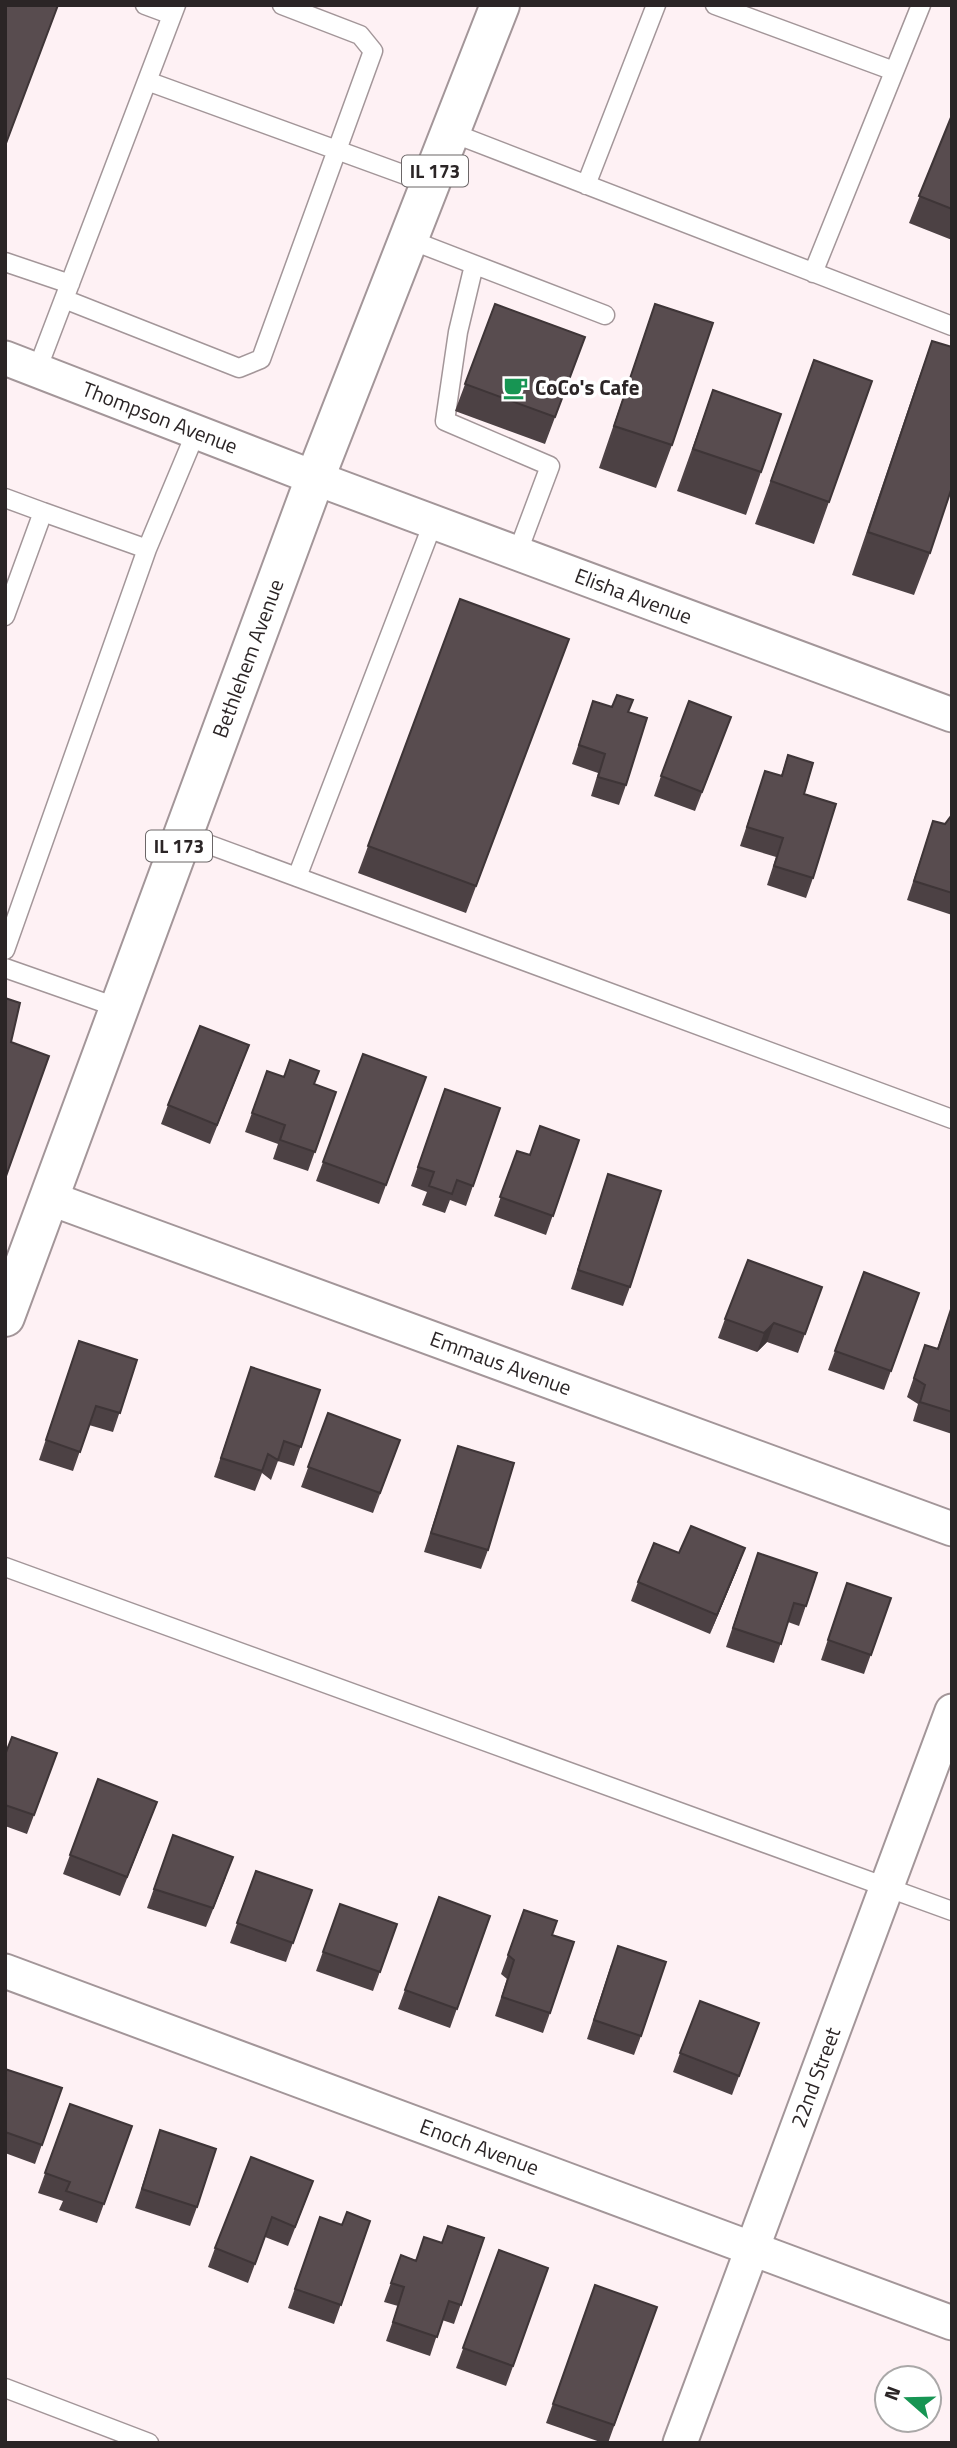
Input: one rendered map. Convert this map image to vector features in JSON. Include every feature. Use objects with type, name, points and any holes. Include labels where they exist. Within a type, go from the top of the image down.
[{"type":"main road","name":"Bethlehem Avenue","points":[[5,1317],[315,478],[500,5]]},
{"type":"street","name":"Thompson Avenue","points":[[5,358],[315,478]]},
{"type":"street","name":"Elisha Avenue","points":[[315,478],[952,715]]},
{"type":"street","name":"Emmaus Avenue","points":[[49,1198],[952,1528]]},
{"type":"street","name":"22nd Street","points":[[680,2443],[952,1711]]},
{"type":"street","name":"Enoch Avenue","points":[[5,1971],[952,2323]]},
{"type":"lane","points":[[37,370],[174,10],[145,5]]},
{"type":"lane","points":[[5,262],[239,368],[261,359],[373,51],[360,35],[282,5]]},
{"type":"lane","points":[[586,185],[656,5]]},
{"type":"lane","points":[[715,5],[894,71]]},
{"type":"lane","points":[[813,273],[921,5]]},
{"type":"lane","points":[[147,81],[430,184]]},
{"type":"lane","points":[[450,132],[952,326]]},
{"type":"lane","points":[[408,239],[605,315]]},
{"type":"lane","points":[[474,265],[458,332],[445,421],[550,466],[517,554]]},
{"type":"lane","points":[[5,950],[147,549],[196,432]]},
{"type":"lane","points":[[5,498],[147,549]]},
{"type":"lane","points":[[5,616],[43,512]]},
{"type":"lane","points":[[297,877],[433,523]]},
{"type":"lane","points":[[183,835],[952,1119]]},
{"type":"lane","points":[[5,968],[119,1008]]},
{"type":"lane","points":[[5,1567],[952,1911]]},
{"type":"lane","points":[[5,2388],[149,2443]]},
{"type":"building","points":[[5,5],[58,5],[5,146]]},
{"type":"building","points":[[952,115],[952,209],[919,196]]},
{"type":"building","name":"CoCo's Cafe","points":[[495,304],[585,337],[555,417],[465,384]]},
{"type":"building","points":[[655,304],[713,323],[672,445],[614,426]]},
{"type":"building","points":[[932,341],[952,347],[952,487],[930,553],[868,532]]},
{"type":"building","points":[[814,360],[872,381],[829,502],[771,481]]},
{"type":"building","points":[[713,390],[781,414],[761,472],[693,449]]},
{"type":"building","points":[[460,599],[569,639],[476,886],[368,846]]},
{"type":"building","points":[[617,695],[633,700],[628,712],[647,718],[626,785],[598,777],[605,754],[579,745],[593,701],[612,707]]},
{"type":"building","points":[[689,701],[731,717],[702,792],[661,776]]},
{"type":"building","points":[[788,755],[813,763],[804,794],[836,804],[813,878],[774,866],[783,838],[747,827],[765,771],[782,776]]},
{"type":"building","points":[[951,816],[952,893],[914,881],[933,821],[945,824]]},
{"type":"building","points":[[5,998],[20,1003],[11,1042],[49,1056],[5,1179]]},
{"type":"building","points":[[200,1026],[249,1045],[217,1125],[168,1105]]},
{"type":"building","points":[[363,1054],[426,1077],[386,1185],[323,1162]]},
{"type":"building","points":[[290,1060],[319,1071],[314,1084],[336,1092],[315,1152],[280,1140],[285,1125],[252,1113],[267,1071],[284,1077]]},
{"type":"building","points":[[445,1089],[500,1108],[473,1186],[457,1180],[452,1194],[429,1186],[434,1172],[418,1167]]},
{"type":"building","points":[[540,1126],[579,1140],[553,1216],[500,1197],[517,1151],[530,1155]]},
{"type":"building","points":[[608,1174],[661,1191],[630,1287],[578,1270]]},
{"type":"building","points":[[748,1260],[822,1287],[805,1334],[774,1323],[764,1333],[725,1319]]},
{"type":"building","points":[[864,1272],[919,1293],[891,1371],[835,1351]]},
{"type":"building","points":[[952,1306],[952,1412],[920,1402],[925,1385],[914,1378],[925,1345],[938,1349]]},
{"type":"building","points":[[79,1341],[137,1360],[120,1413],[96,1406],[80,1452],[46,1440]]},
{"type":"building","points":[[251,1367],[320,1390],[301,1447],[284,1441],[278,1460],[268,1454],[262,1471],[221,1458]]},
{"type":"building","points":[[328,1413],[400,1440],[380,1493],[308,1467]]},
{"type":"building","points":[[458,1446],[514,1463],[488,1550],[431,1533]]},
{"type":"building","points":[[691,1526],[745,1548],[717,1615],[638,1582],[654,1543],[679,1553]]},
{"type":"building","points":[[758,1553],[817,1573],[806,1606],[794,1603],[781,1644],[733,1628]]},
{"type":"building","points":[[847,1583],[891,1598],[871,1655],[828,1640]]},
{"type":"building","points":[[12,1737],[57,1753],[34,1815],[5,1805],[5,1755]]},
{"type":"building","points":[[98,1779],[157,1802],[127,1877],[70,1855]]},
{"type":"building","points":[[173,1835],[233,1857],[213,1908],[154,1889]]},
{"type":"building","points":[[256,1871],[312,1890],[293,1943],[237,1923]]},
{"type":"building","points":[[439,1897],[490,1916],[457,2009],[405,1990]]},
{"type":"building","points":[[340,1904],[397,1924],[380,1972],[323,1952]]},
{"type":"building","points":[[524,1910],[557,1921],[552,1935],[574,1942],[550,2013],[502,1997],[514,1960],[508,1955]]},
{"type":"building","points":[[618,1946],[666,1962],[641,2036],[594,2020]]},
{"type":"building","points":[[700,2001],[759,2023],[739,2076],[680,2053]]},
{"type":"building","points":[[5,2069],[62,2088],[42,2145],[5,2132]]},
{"type":"building","points":[[70,2104],[132,2126],[104,2204],[66,2191],[70,2182],[45,2173]]},
{"type":"building","points":[[160,2130],[216,2149],[197,2207],[142,2189]]},
{"type":"building","points":[[251,2157],[313,2181],[295,2227],[272,2217],[255,2264],[215,2248]]},
{"type":"building","points":[[347,2212],[370,2221],[341,2305],[295,2289],[320,2217],[342,2225]]},
{"type":"building","points":[[448,2226],[484,2238],[461,2305],[449,2301],[437,2337],[393,2322],[404,2287],[391,2283],[401,2255],[416,2261],[424,2237],[442,2243]]},
{"type":"building","points":[[499,2250],[548,2268],[513,2366],[463,2348]]},
{"type":"building","points":[[595,2285],[657,2307],[614,2425],[553,2404]]},
{"type":"place","name":"CoCo's Cafe","points":[[515,388]]}]
